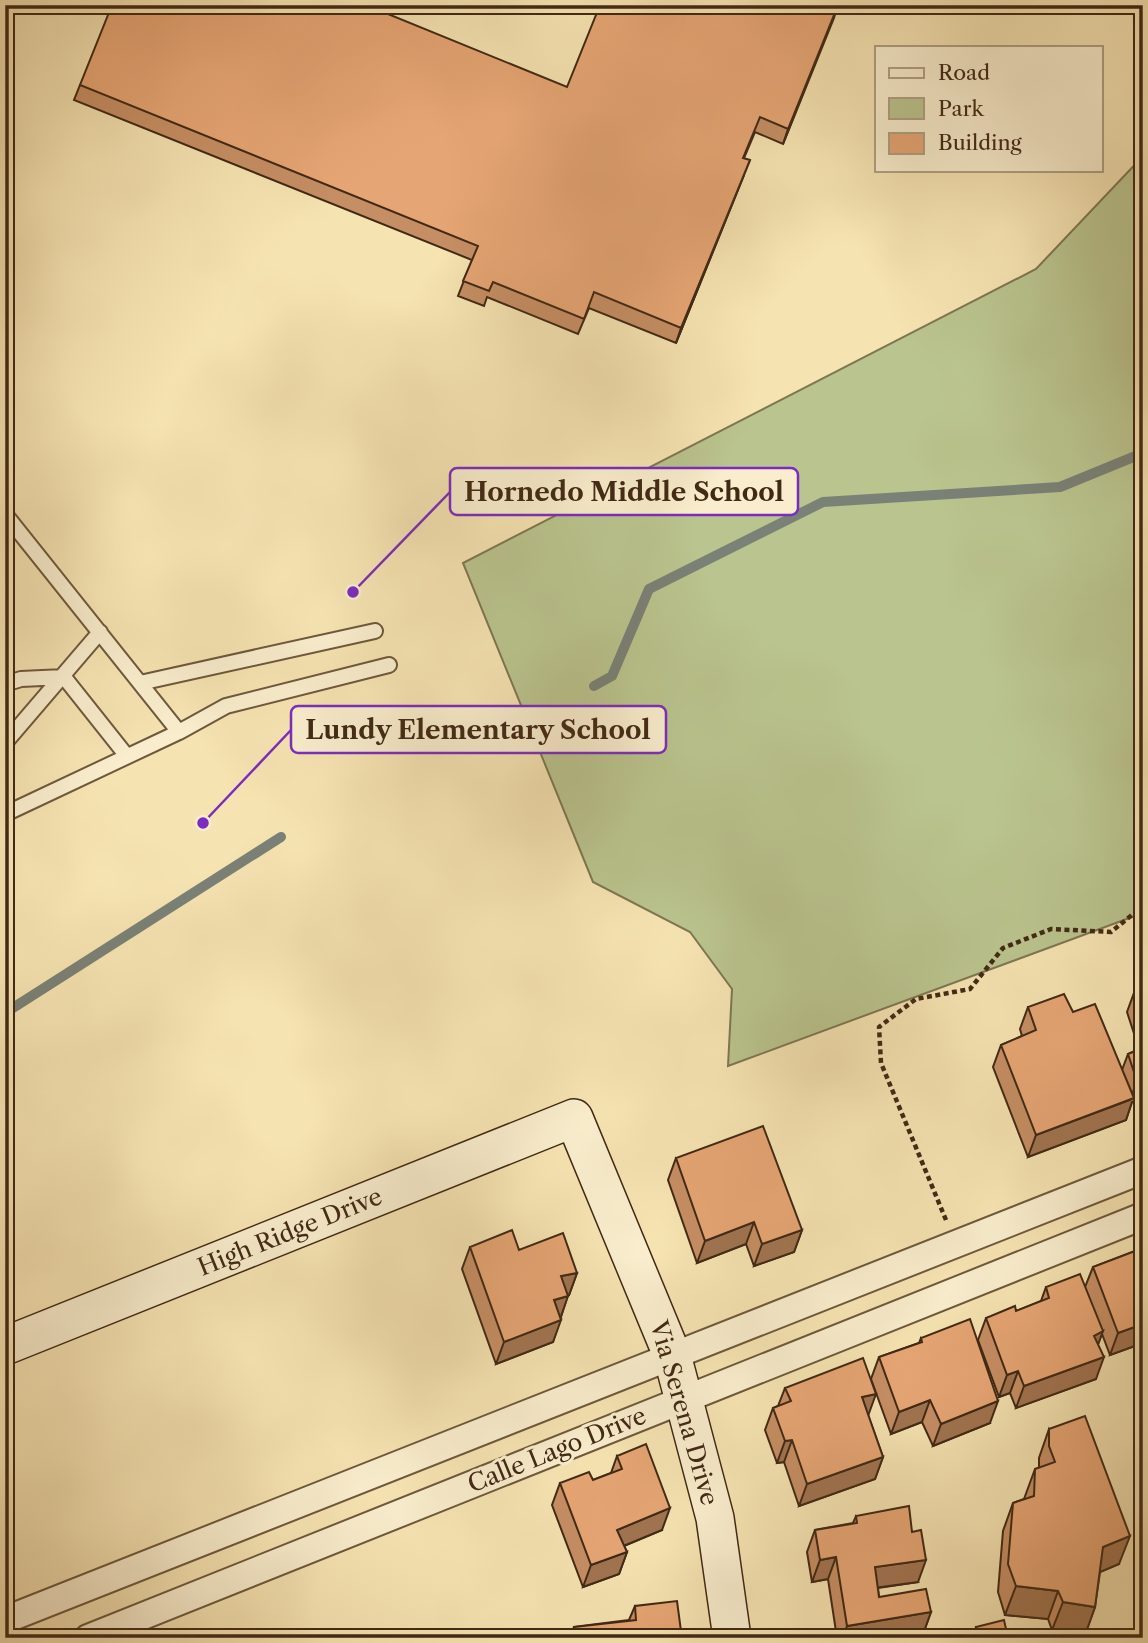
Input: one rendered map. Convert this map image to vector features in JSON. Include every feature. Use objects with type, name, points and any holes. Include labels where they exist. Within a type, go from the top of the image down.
[{"type":"street","name":"High Ridge Drive","points":[[5,1346],[574,1118]]},
{"type":"street","name":"Via Serena Drive","points":[[574,1118],[672,1355],[715,1518],[732,1638]]},
{"type":"street","name":"Calle Lago Drive","points":[[5,1620],[1143,1170]]},
{"type":"street","points":[[1045,1209],[1059,1250]]},
{"type":"street","name":"Calle Lago Drive","points":[[88,1638],[1143,1216]]},
{"type":"street","points":[[234,1530],[250,1573]]},
{"type":"lane","points":[[5,514],[179,732]]},
{"type":"lane","points":[[139,682],[375,631]]},
{"type":"lane","points":[[5,743],[100,632]]},
{"type":"lane","points":[[5,814],[179,732],[226,706],[389,665]]},
{"type":"lane","points":[[5,684],[21,679],[64,677]]},
{"type":"lane","points":[[64,677],[126,755]]},
{"type":"path","points":[[956,1244],[881,1063],[879,1027],[916,999],[970,989],[1003,948],[1051,929],[1111,932],[1143,906]]},
{"type":"green space","points":[[1143,156],[1143,913],[728,1066],[732,989],[690,932],[593,882],[463,563],[1036,269]]},
{"type":"building","points":[[112,5],[366,5],[567,87],[600,5],[838,5],[788,129],[760,117],[743,158],[750,160],[681,328],[594,292],[584,319],[493,282],[489,291],[463,281],[478,246],[80,85]]},
{"type":"building","points":[[1143,987],[1143,1013],[1135,990]]},
{"type":"building","points":[[1064,994],[1073,1012],[1095,1004],[1134,1098],[1036,1135],[1001,1045],[1036,1030],[1028,1007]]},
{"type":"building","points":[[1143,1048],[1143,1079],[1137,1081],[1128,1054]]},
{"type":"building","points":[[763,1126],[802,1230],[762,1244],[754,1222],[705,1241],[676,1158]]},
{"type":"building","points":[[512,1230],[519,1250],[563,1233],[577,1273],[561,1276],[568,1296],[554,1300],[561,1320],[504,1342],[470,1247]]},
{"type":"building","points":[[1143,1248],[1143,1324],[1118,1333],[1093,1267]]},
{"type":"building","points":[[1080,1274],[1103,1331],[1094,1336],[1104,1357],[1024,1386],[1018,1371],[1007,1375],[986,1318],[1015,1306],[1016,1311],[1049,1298],[1046,1287]]},
{"type":"building","points":[[970,1319],[998,1401],[941,1424],[930,1400],[899,1412],[879,1357],[922,1342],[921,1338]]},
{"type":"building","points":[[863,1358],[876,1394],[862,1397],[883,1457],[807,1484],[792,1440],[785,1441],[773,1408],[791,1401],[785,1388]]},
{"type":"building","points":[[1085,1416],[1130,1536],[1103,1547],[1095,1607],[1063,1602],[1058,1591],[1016,1586],[1008,1564],[1013,1503],[1034,1496],[1035,1469],[1055,1462],[1049,1446],[1049,1429]]},
{"type":"building","points":[[646,1444],[670,1508],[617,1530],[627,1552],[591,1565],[560,1483],[589,1472],[593,1480],[622,1469],[617,1456]]},
{"type":"building","points":[[909,1506],[912,1532],[921,1530],[926,1560],[875,1567],[879,1597],[926,1589],[931,1612],[847,1626],[836,1557],[820,1560],[815,1530],[857,1523],[856,1516]]},
{"type":"building","points":[[677,1601],[681,1631],[648,1634],[649,1638],[576,1638],[574,1627],[636,1620],[635,1606]]},
{"type":"building","points":[[1004,1620],[1008,1638],[978,1638],[976,1627]]},
{"type":"waterway","points":[[594,686],[612,676],[649,589],[823,502],[1060,487],[1143,453]]},
{"type":"waterway","points":[[5,1013],[281,837]]},
{"type":"place","name":"Hornedo Middle School","points":[[353,592]]},
{"type":"place","name":"Lundy Elementary School","points":[[203,823]]}]
